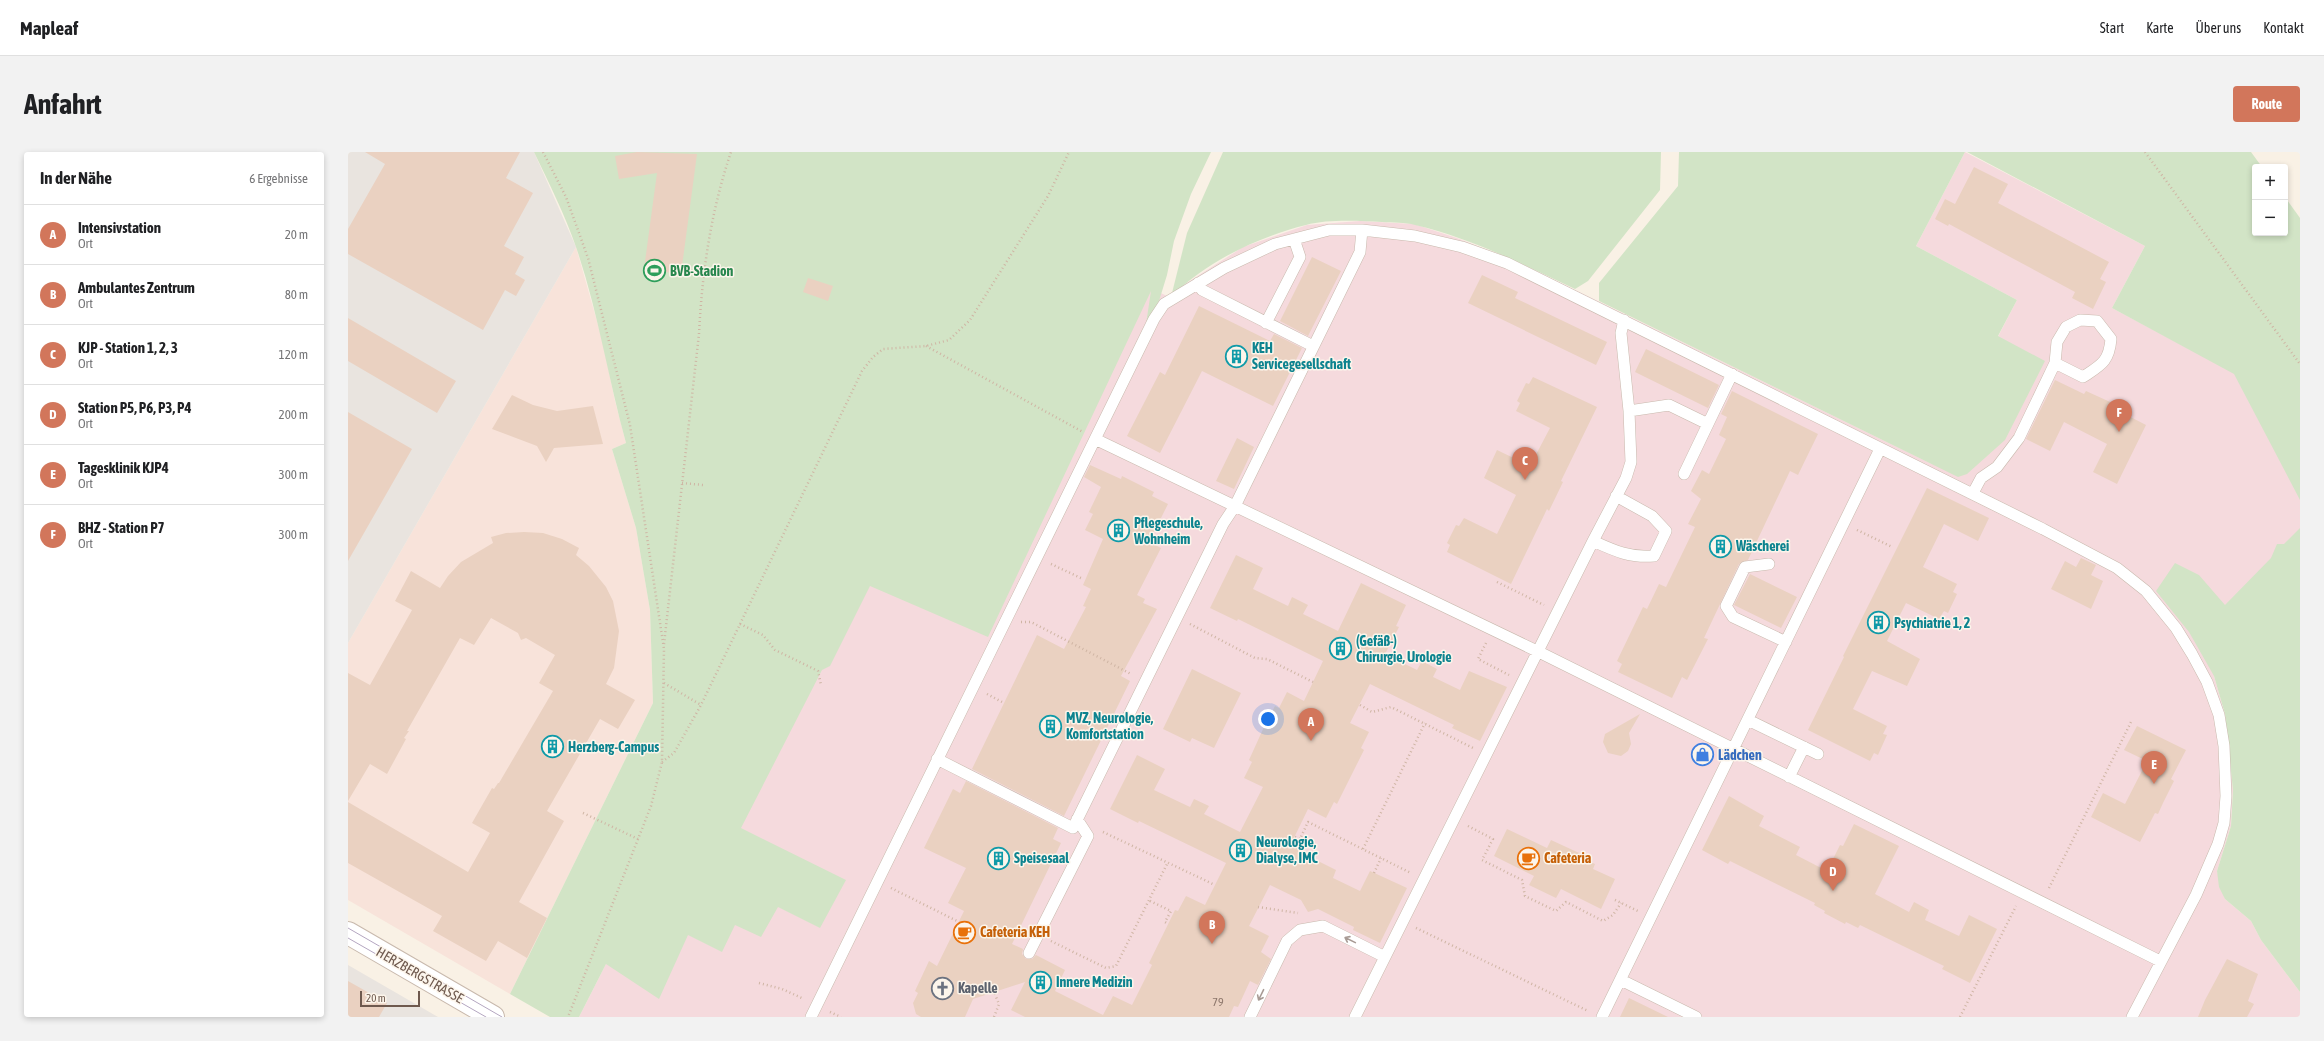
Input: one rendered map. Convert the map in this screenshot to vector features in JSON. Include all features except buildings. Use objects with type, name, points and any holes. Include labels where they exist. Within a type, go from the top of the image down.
[{"type":"street","name":"HERZBERGSTRASSE","points":[[348,933],[493,1017]]},
{"type":"lane","points":[[811,1017],[876,880],[1154,319],[1164,304],[1224,268],[1276,244],[1329,230],[1362,230],[1415,236],[1462,247],[1507,262],[1880,449],[1973,493],[2117,568],[2146,591],[2176,628],[2207,682],[2219,715],[2224,746],[2226,796],[2224,823],[2218,844],[2196,895],[2160,961],[2132,1017]]},
{"type":"lane","points":[[937,759],[1073,828],[1144,681],[1224,524],[1236,506],[1360,252],[1362,230]]},
{"type":"lane","points":[[1266,323],[1300,257],[1294,239]]},
{"type":"lane","points":[[1198,283],[1202,290],[1313,346]]},
{"type":"lane","points":[[1355,1017],[1626,478],[1631,462],[1629,411],[1621,333],[1624,320]]},
{"type":"lane","points":[[1973,493],[1981,478],[1997,467],[2019,438],[2055,363],[2057,342],[2066,327],[2080,320],[2097,321],[2111,339],[2110,351],[2106,361],[2083,377],[2055,363]]},
{"type":"lane","points":[[1684,474],[1732,374]]},
{"type":"lane","points":[[1629,411],[1669,405],[1708,424]]},
{"type":"lane","points":[[1095,439],[1539,652],[2160,961]]},
{"type":"lane","points":[[1597,1015],[1621,980],[1880,449]]},
{"type":"lane","points":[[1593,541],[1614,551],[1636,557],[1654,556],[1666,531],[1652,516],[1616,496]]},
{"type":"lane","points":[[1769,564],[1746,567],[1726,606],[1733,617],[1786,642]]},
{"type":"lane","points":[[1748,720],[1818,754]]},
{"type":"lane","points":[[1789,777],[1804,747]]},
{"type":"lane","points":[[1029,953],[1088,836],[1077,819]]},
{"type":"lane","points":[[1250,1017],[1287,941],[1300,930],[1323,926],[1385,957]]},
{"type":"lane","points":[[1621,980],[1696,1017]]},
{"type":"path","points":[[543,152],[566,197],[588,258],[630,425],[664,649]]},
{"type":"path","points":[[568,1017],[651,806],[662,762],[664,649],[699,334],[701,294],[710,227],[719,187],[731,152]]},
{"type":"path","points":[[662,762],[674,753],[700,706],[862,371],[873,357],[883,349],[926,346],[949,340],[970,320],[1048,196],[1070,152]]},
{"type":"path","points":[[2145,152],[2300,364]]},
{"type":"path","points":[[926,346],[1095,439]]},
{"type":"path","points":[[682,483],[703,485]]},
{"type":"path","points":[[1844,524],[1892,547]]},
{"type":"path","points":[[1037,556],[1083,579]]},
{"type":"path","points":[[1497,582],[1558,612]]},
{"type":"path","points":[[1177,617],[1255,658],[1267,659],[1313,682]]},
{"type":"path","points":[[1004,623],[1031,622],[1144,681]]},
{"type":"path","points":[[740,624],[763,635],[775,650],[818,671],[821,685]]},
{"type":"path","points":[[1492,630],[1478,659],[1524,682]]},
{"type":"path","points":[[664,683],[700,706]]},
{"type":"path","points":[[1360,705],[1372,712],[1391,706],[1487,755]]},
{"type":"path","points":[[2042,903],[2131,722]]},
{"type":"path","points":[[1363,849],[1425,724]]},
{"type":"path","points":[[583,813],[638,839]]},
{"type":"path","points":[[1077,819],[1167,864],[1215,885]]},
{"type":"path","points":[[1455,820],[1492,839],[1482,860],[1522,880],[1525,896],[1556,911],[1566,902],[1603,921],[1613,916],[1621,902]]},
{"type":"path","points":[[1295,837],[1300,840],[1308,822],[1424,879]]},
{"type":"path","points":[[1374,873],[1381,858]]},
{"type":"path","points":[[1038,935],[1106,968],[1116,966],[1167,864]]},
{"type":"path","points":[[876,880],[959,922]]},
{"type":"path","points":[[1960,1017],[2022,893]]},
{"type":"path","points":[[1150,900],[1171,911],[1165,922],[1168,924]]},
{"type":"path","points":[[1615,900],[1651,918]]},
{"type":"path","points":[[1403,922],[1597,1015]]},
{"type":"path","points":[[759,983],[782,989],[841,1017]]},
{"type":"path","points":[[994,992],[999,1004],[994,1017]]},
{"type":"shaded area","points":[[348,152],[534,152],[576,247],[348,643]]},
{"type":"shaded area","points":[[1965,152],[2145,246],[2112,308],[2300,408],[2300,543],[2214,676],[2225,714],[2233,790],[2231,826],[2217,871],[2225,899],[2251,921],[2261,940],[2300,992],[2300,1017],[579,1017],[606,964],[1080,253],[1171,298],[1182,286],[1243,247],[1307,225],[1360,221],[1414,224],[1457,238],[1518,262],[1932,464],[2017,300],[1916,246]]},
{"type":"shaded area","points":[[576,247],[602,339],[615,401],[626,443],[612,449],[636,528],[650,610],[653,703],[510,994],[348,900],[348,643]]},
{"type":"shaded area","points":[[348,965],[438,1017],[348,1017]]},
{"type":"green space","points":[[534,152],[1211,152],[1191,194],[1174,241],[1167,275],[1159,301],[1146,324],[1151,291],[988,637],[870,586],[830,666],[822,670],[741,828],[846,880],[820,928],[778,907],[761,937],[735,925],[722,952],[688,935],[659,999],[606,964],[579,1017],[550,1017],[510,994],[653,703],[650,610],[636,528],[612,449],[626,443],[591,295],[572,235]]},
{"type":"green space","points":[[1223,152],[1661,152],[1660,190],[1588,281],[1575,289],[1497,253],[1436,230],[1407,223],[1344,221],[1315,223],[1270,236],[1234,252],[1217,262],[1185,284],[1171,297],[1187,233]]},
{"type":"green space","points":[[1679,152],[1965,152],[1916,246],[2017,300],[1998,336],[2045,361],[2005,440],[1967,474],[1958,477],[1599,301],[1599,283],[1678,186]]},
{"type":"green space","points":[[1967,152],[2251,152],[2260,164],[2252,164],[2252,236],[2288,236],[2288,201],[2300,218],[2300,500],[2234,374],[2112,308],[2145,246]]},
{"type":"green space","points":[[2300,528],[2300,992],[2261,940],[2251,921],[2225,899],[2219,887],[2217,871],[2231,826],[2233,790],[2225,714],[2214,676],[2189,632],[2156,591],[2175,563],[2199,575],[2225,605],[2271,558],[2277,544],[2284,544]]},
{"type":"tram line","points":[[348,928],[502,1017]]},
{"type":"tram line","points":[[348,938],[486,1017]]},
{"type":"place","name":"BVB-Stadion","points":[[654,271]]},
{"type":"place","name":"KEH Servicegesellschaft","points":[[1236,356]]},
{"type":"place","name":"BHZ - Station P7","points":[[2119,432]]},
{"type":"place","name":"KJP - Station 1, 2, 3","points":[[1525,480]]},
{"type":"place","name":"Pflegeschule, Wohnheim","points":[[1119,531]]},
{"type":"place","name":"Wäscherei","points":[[1721,546]]},
{"type":"place","name":"Psychiatrie 1, 2","points":[[1878,623]]},
{"type":"place","name":"(Gefäß-) Chirurgie, Urologie","points":[[1341,649]]},
{"type":"place","name":"MVZ, Neurologie, Komfortstation","points":[[1051,726]]},
{"type":"place","name":"Intensivstation","points":[[1311,741]]},
{"type":"place","name":"Herzberg-Campus","points":[[552,747]]},
{"type":"place","name":"Lädchen","points":[[1703,755]]},
{"type":"place","name":"Tagesklinik KJP4","points":[[2154,784]]},
{"type":"place","name":"Neurologie, Dialyse, IMC","points":[[1241,850]]},
{"type":"place","name":"Speisesaal","points":[[999,858]]},
{"type":"place","name":"Cafeteria","points":[[1528,858]]},
{"type":"place","name":"Station P5, P6, P3, P4","points":[[1833,891]]},
{"type":"place","name":"Cafeteria KEH","points":[[964,932]]},
{"type":"place","name":"Ambulantes Zentrum","points":[[1212,944]]},
{"type":"place","name":"Innere Medizin","points":[[1040,982]]},
{"type":"place","name":"Kapelle","points":[[943,988]]}]
